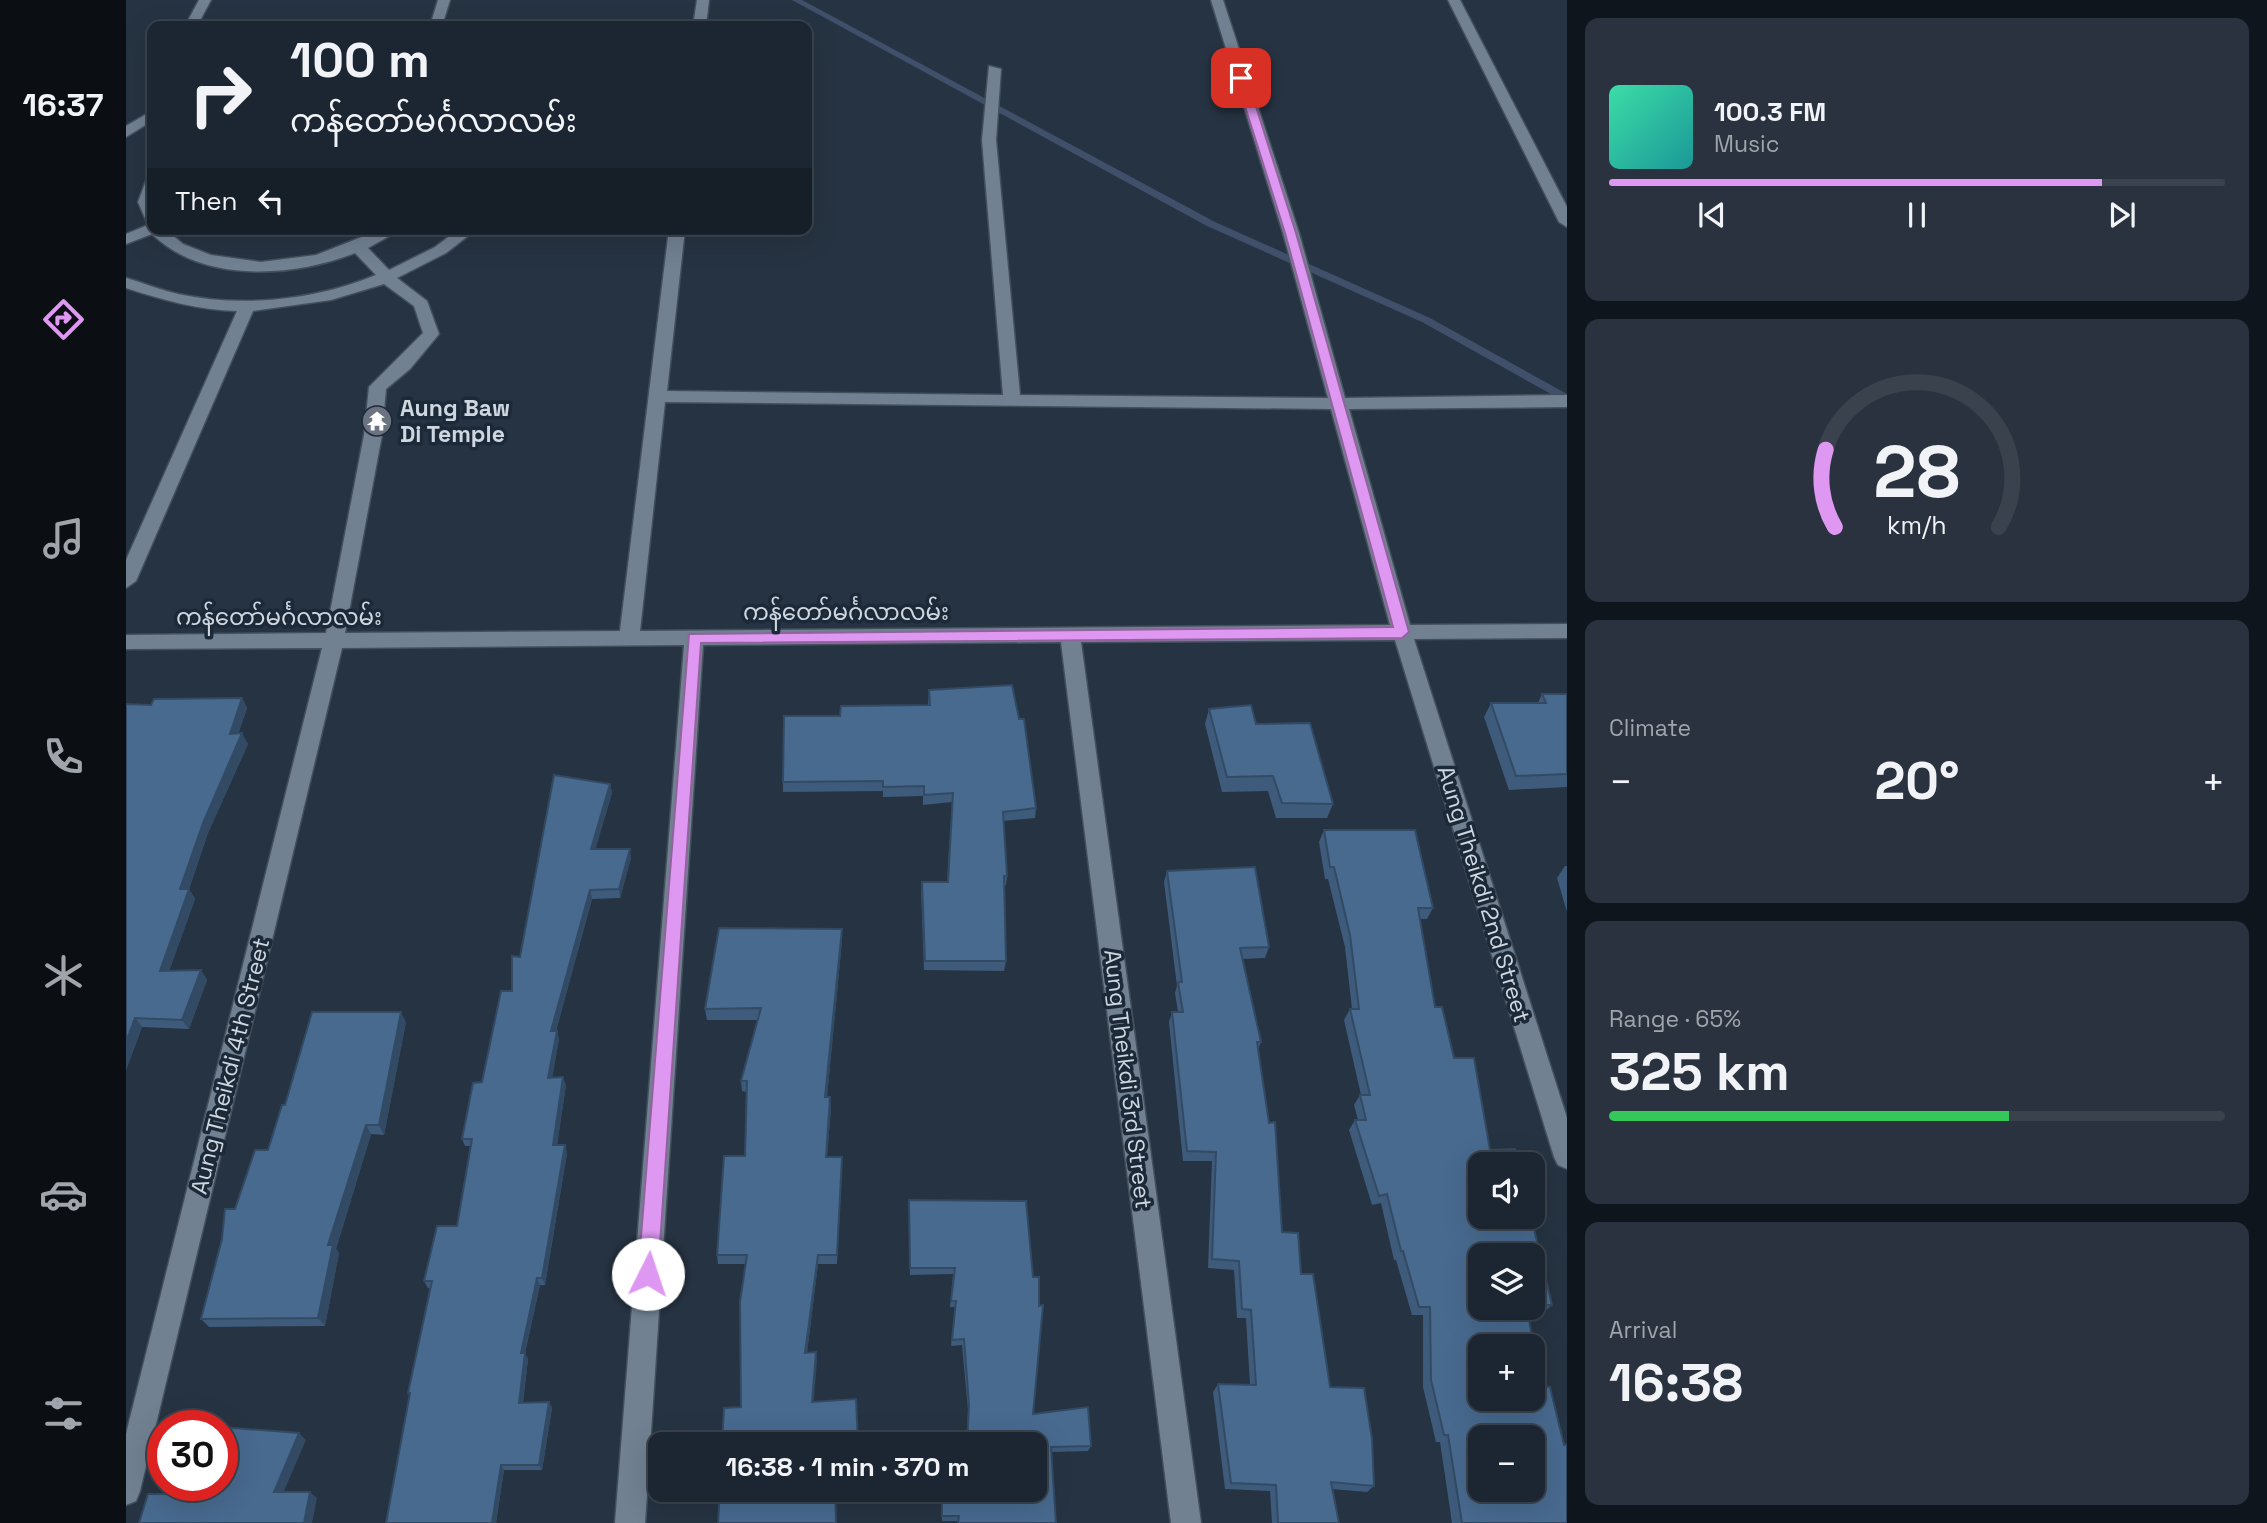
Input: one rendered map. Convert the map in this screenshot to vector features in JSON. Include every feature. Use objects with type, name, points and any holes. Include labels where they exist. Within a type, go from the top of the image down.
[{"type":"street","points":[[194,21],[205,0]]},
{"type":"street","points":[[438,21],[444,0]]},
{"type":"street","points":[[701,21],[703,0]]},
{"type":"street","name":"Aung Theikdi 2nd Street","points":[[1217,0],[1291,233],[1336,403],[1402,632],[1567,1157]]},
{"type":"street","points":[[1454,0],[1567,222]]},
{"type":"street","points":[[994,69],[989,140],[1012,400]]},
{"type":"street","points":[[126,133],[147,118]]},
{"type":"street","points":[[126,239],[147,232]]},
{"type":"street","points":[[162,235],[180,249],[220,262],[270,265],[322,259],[358,247],[382,235]]},
{"type":"street","points":[[126,283],[178,300],[247,306],[320,298],[388,279],[445,250],[462,235]]},
{"type":"street","points":[[629,638],[676,235]]},
{"type":"street","points":[[358,247],[388,279]]},
{"type":"street","name":"Aung Theikdi 4th Street","points":[[126,1491],[334,641],[373,435],[378,387],[404,365],[431,334],[421,304],[388,279]]},
{"type":"street","points":[[126,581],[247,306]]},
{"type":"street","points":[[657,396],[1336,403],[1567,401]]},
{"type":"street","name":"ကန်တော်မင်္ဂလာလမ်း","points":[[126,642],[1567,631]]},
{"type":"street","name":"Aung Theikdi 3rd Street","points":[[1070,635],[1185,1523]]},
{"type":"street","points":[[630,1523],[694,638]]},
{"type":"building","points":[[1012,685],[1019,719],[1024,719],[1036,808],[1003,812],[1007,876],[1004,876],[1006,961],[925,961],[922,882],[948,882],[953,793],[924,795],[924,786],[883,787],[883,781],[783,782],[784,716],[840,716],[841,706],[930,705],[929,690]]},
{"type":"building","points":[[1542,694],[1567,694],[1567,774],[1516,776],[1491,703],[1546,703]]},
{"type":"building","points":[[242,698],[230,734],[242,733],[203,823],[180,889],[189,889],[160,971],[201,970],[182,1020],[135,1018],[126,1042],[126,704],[151,705],[154,699]]},
{"type":"building","points":[[1251,705],[1256,724],[1310,723],[1333,804],[1282,803],[1273,776],[1227,777],[1209,709]]},
{"type":"building","points":[[554,775],[610,784],[591,849],[630,849],[619,889],[590,890],[551,1031],[557,1031],[548,1078],[563,1077],[553,1145],[565,1145],[542,1278],[537,1278],[521,1353],[525,1353],[519,1403],[549,1402],[539,1465],[501,1465],[492,1523],[386,1523],[408,1393],[432,1281],[424,1281],[437,1226],[457,1226],[472,1139],[462,1139],[473,1083],[482,1082],[501,991],[512,991],[512,956],[520,957]]},
{"type":"building","points":[[1324,830],[1415,830],[1433,908],[1418,908],[1435,1007],[1442,1007],[1454,1058],[1474,1058],[1490,1150],[1515,1149],[1516,1152],[1468,1152],[1468,1229],[1534,1229],[1537,1243],[1468,1243],[1468,1320],[1529,1320],[1531,1334],[1468,1334],[1468,1411],[1545,1411],[1545,1386],[1550,1387],[1564,1445],[1567,1444],[1567,1523],[1462,1523],[1448,1435],[1444,1435],[1431,1380],[1430,1307],[1419,1307],[1387,1194],[1379,1196],[1355,1120],[1366,1120],[1360,1095],[1370,1095],[1350,1009],[1359,1009],[1350,935],[1334,867],[1330,867]]},
{"type":"building","points":[[1255,867],[1269,947],[1240,948],[1261,1042],[1257,1042],[1269,1123],[1275,1122],[1282,1232],[1298,1233],[1301,1274],[1313,1274],[1330,1387],[1364,1388],[1372,1439],[1374,1486],[1331,1482],[1339,1523],[1278,1523],[1276,1485],[1231,1483],[1218,1384],[1256,1385],[1251,1310],[1242,1309],[1239,1261],[1212,1259],[1216,1152],[1187,1151],[1172,1012],[1183,1012],[1178,982],[1182,982],[1167,871]]},
{"type":"building","points":[[719,928],[842,929],[825,1097],[830,1097],[826,1157],[842,1157],[837,1255],[818,1255],[805,1353],[816,1352],[812,1402],[856,1399],[857,1432],[723,1432],[724,1408],[741,1407],[740,1302],[747,1255],[717,1255],[724,1156],[745,1156],[747,1081],[741,1081],[761,1008],[705,1009]]},
{"type":"building","points":[[312,1012],[401,1012],[379,1125],[366,1125],[328,1245],[333,1245],[318,1318],[201,1319],[222,1239],[225,1209],[235,1209],[255,1150],[268,1150],[282,1105],[285,1105]]},
{"type":"building","points":[[909,1200],[1026,1201],[1033,1277],[1039,1277],[1039,1306],[1043,1305],[1033,1414],[1088,1407],[1091,1446],[1051,1447],[1056,1523],[958,1523],[959,1516],[942,1516],[942,1502],[1047,1502],[1047,1432],[968,1432],[969,1405],[964,1339],[952,1340],[956,1301],[951,1301],[955,1268],[910,1268]]},
{"type":"building","points":[[1545,1275],[1552,1305],[1545,1305]]},
{"type":"building","points":[[238,1428],[299,1433],[274,1492],[310,1492],[304,1523],[139,1523],[147,1497],[147,1501],[238,1501]]},
{"type":"building","points":[[719,1502],[835,1502],[836,1523],[718,1523]]},
{"type":"waterway","points":[[796,0],[1211,224],[1426,320],[1567,399]]},
{"type":"place","name":"Aung Baw Di Temple","points":[[377,421]]},
{"type":"route","points":[[648,1274],[694,638],[1402,632],[1336,403],[1291,233],[1241,78]]}]
